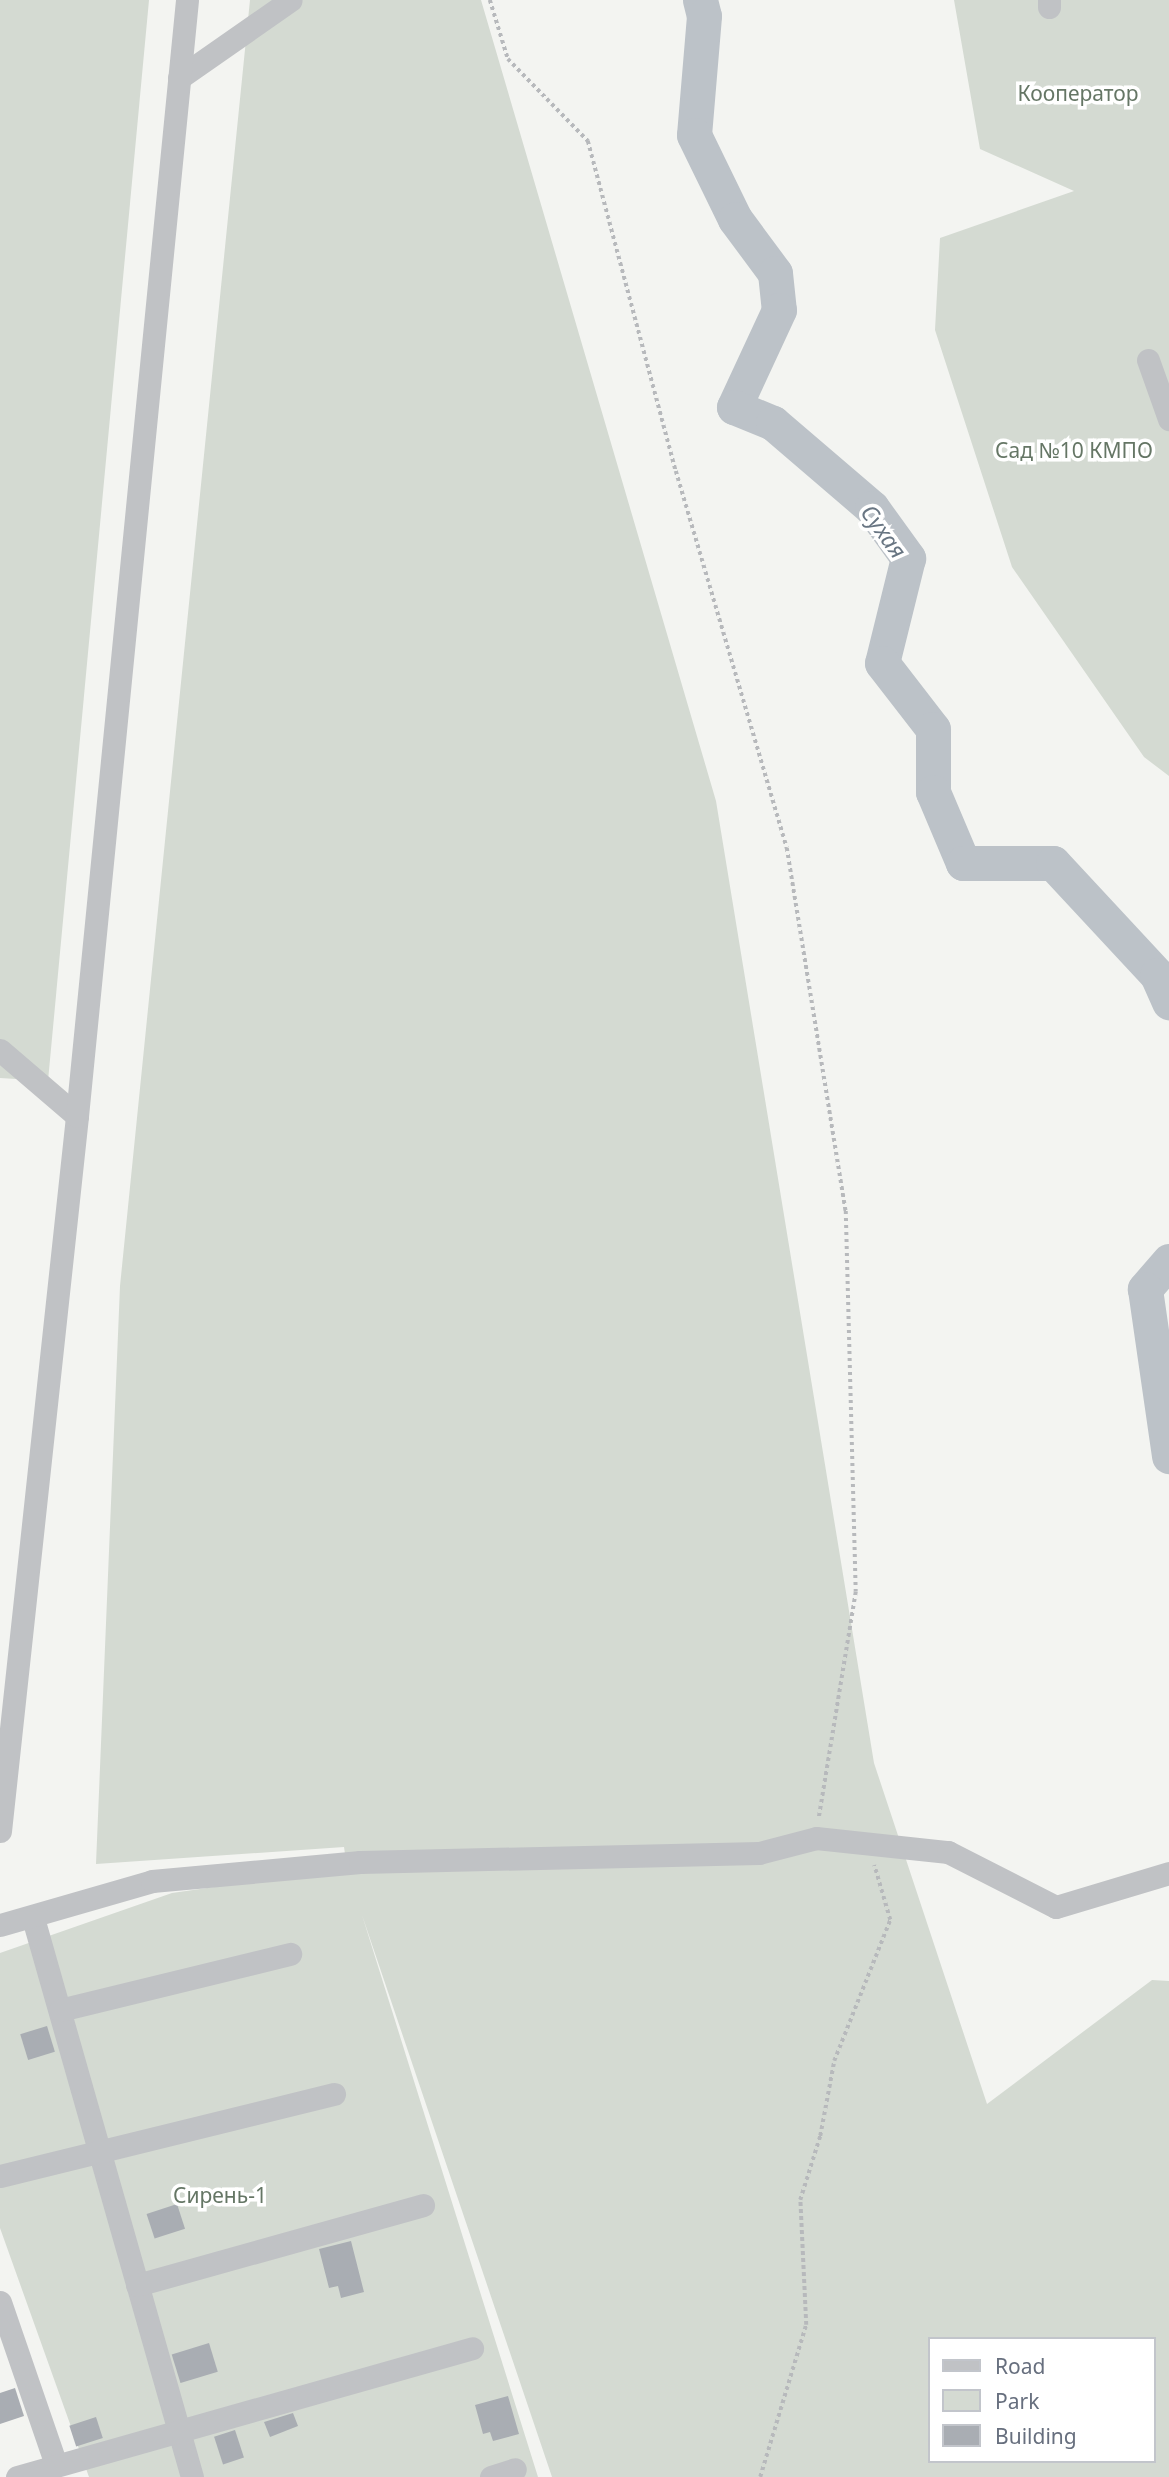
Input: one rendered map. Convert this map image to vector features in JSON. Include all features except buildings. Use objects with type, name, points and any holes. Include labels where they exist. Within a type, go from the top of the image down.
[{"type":"street","points":[[0,1830],[76,1116],[187,0]]},
{"type":"street","points":[[179,78],[291,0]]},
{"type":"street","points":[[1148,360],[1169,419]]},
{"type":"street","points":[[0,1050],[76,1116]]},
{"type":"street","points":[[0,1925],[33,1918],[152,1881],[360,1862],[759,1853],[816,1838],[948,1852],[1056,1907],[1167,1873]]},
{"type":"street","points":[[33,1918],[192,2477]]},
{"type":"street","points":[[60,2010],[290,1954]]},
{"type":"street","points":[[0,2176],[100,2154],[334,2094]]},
{"type":"street","points":[[137,2285],[423,2205]]},
{"type":"street","points":[[0,2302],[56,2465]]},
{"type":"street","points":[[18,2477],[472,2348]]},
{"type":"street","points":[[491,2477],[516,2469]]},
{"type":"path","points":[[490,0],[508,59],[588,141],[676,471],[787,848],[846,1211],[856,1592],[816,1838]]},
{"type":"path","points":[[760,2477],[806,2325],[800,2200],[820,2136],[834,2061],[890,1920],[867,1843]]},
{"type":"green space","points":[[0,0],[149,0],[48,1081],[0,1078]]},
{"type":"green space","name":"Сирень-1","points":[[250,0],[481,0],[716,801],[874,1763],[987,2104],[1152,1980],[1169,1981],[1169,2477],[552,2477],[362,1915],[538,2477],[89,2477],[0,2228],[0,1953],[172,1893],[347,1868],[344,1847],[96,1864],[120,1286]]},
{"type":"green space","name":"Сад №10 КМПО","points":[[954,0],[1169,0],[1169,776],[1144,757],[1012,567],[935,330],[940,238],[1074,191],[980,149]]},
{"type":"waterway","name":"Сухая","points":[[700,0],[704,16],[694,135],[735,219],[775,273],[779,310],[734,407],[773,423],[872,508],[908,558],[882,663],[933,729],[933,792],[963,863],[1053,863],[1157,975],[1169,1002]]},
{"type":"waterway","name":"Сухая","points":[[1169,1261],[1145,1289],[1169,1456]]},
{"type":"park label","name":"Кооператор","points":[[1078,93]]}]
